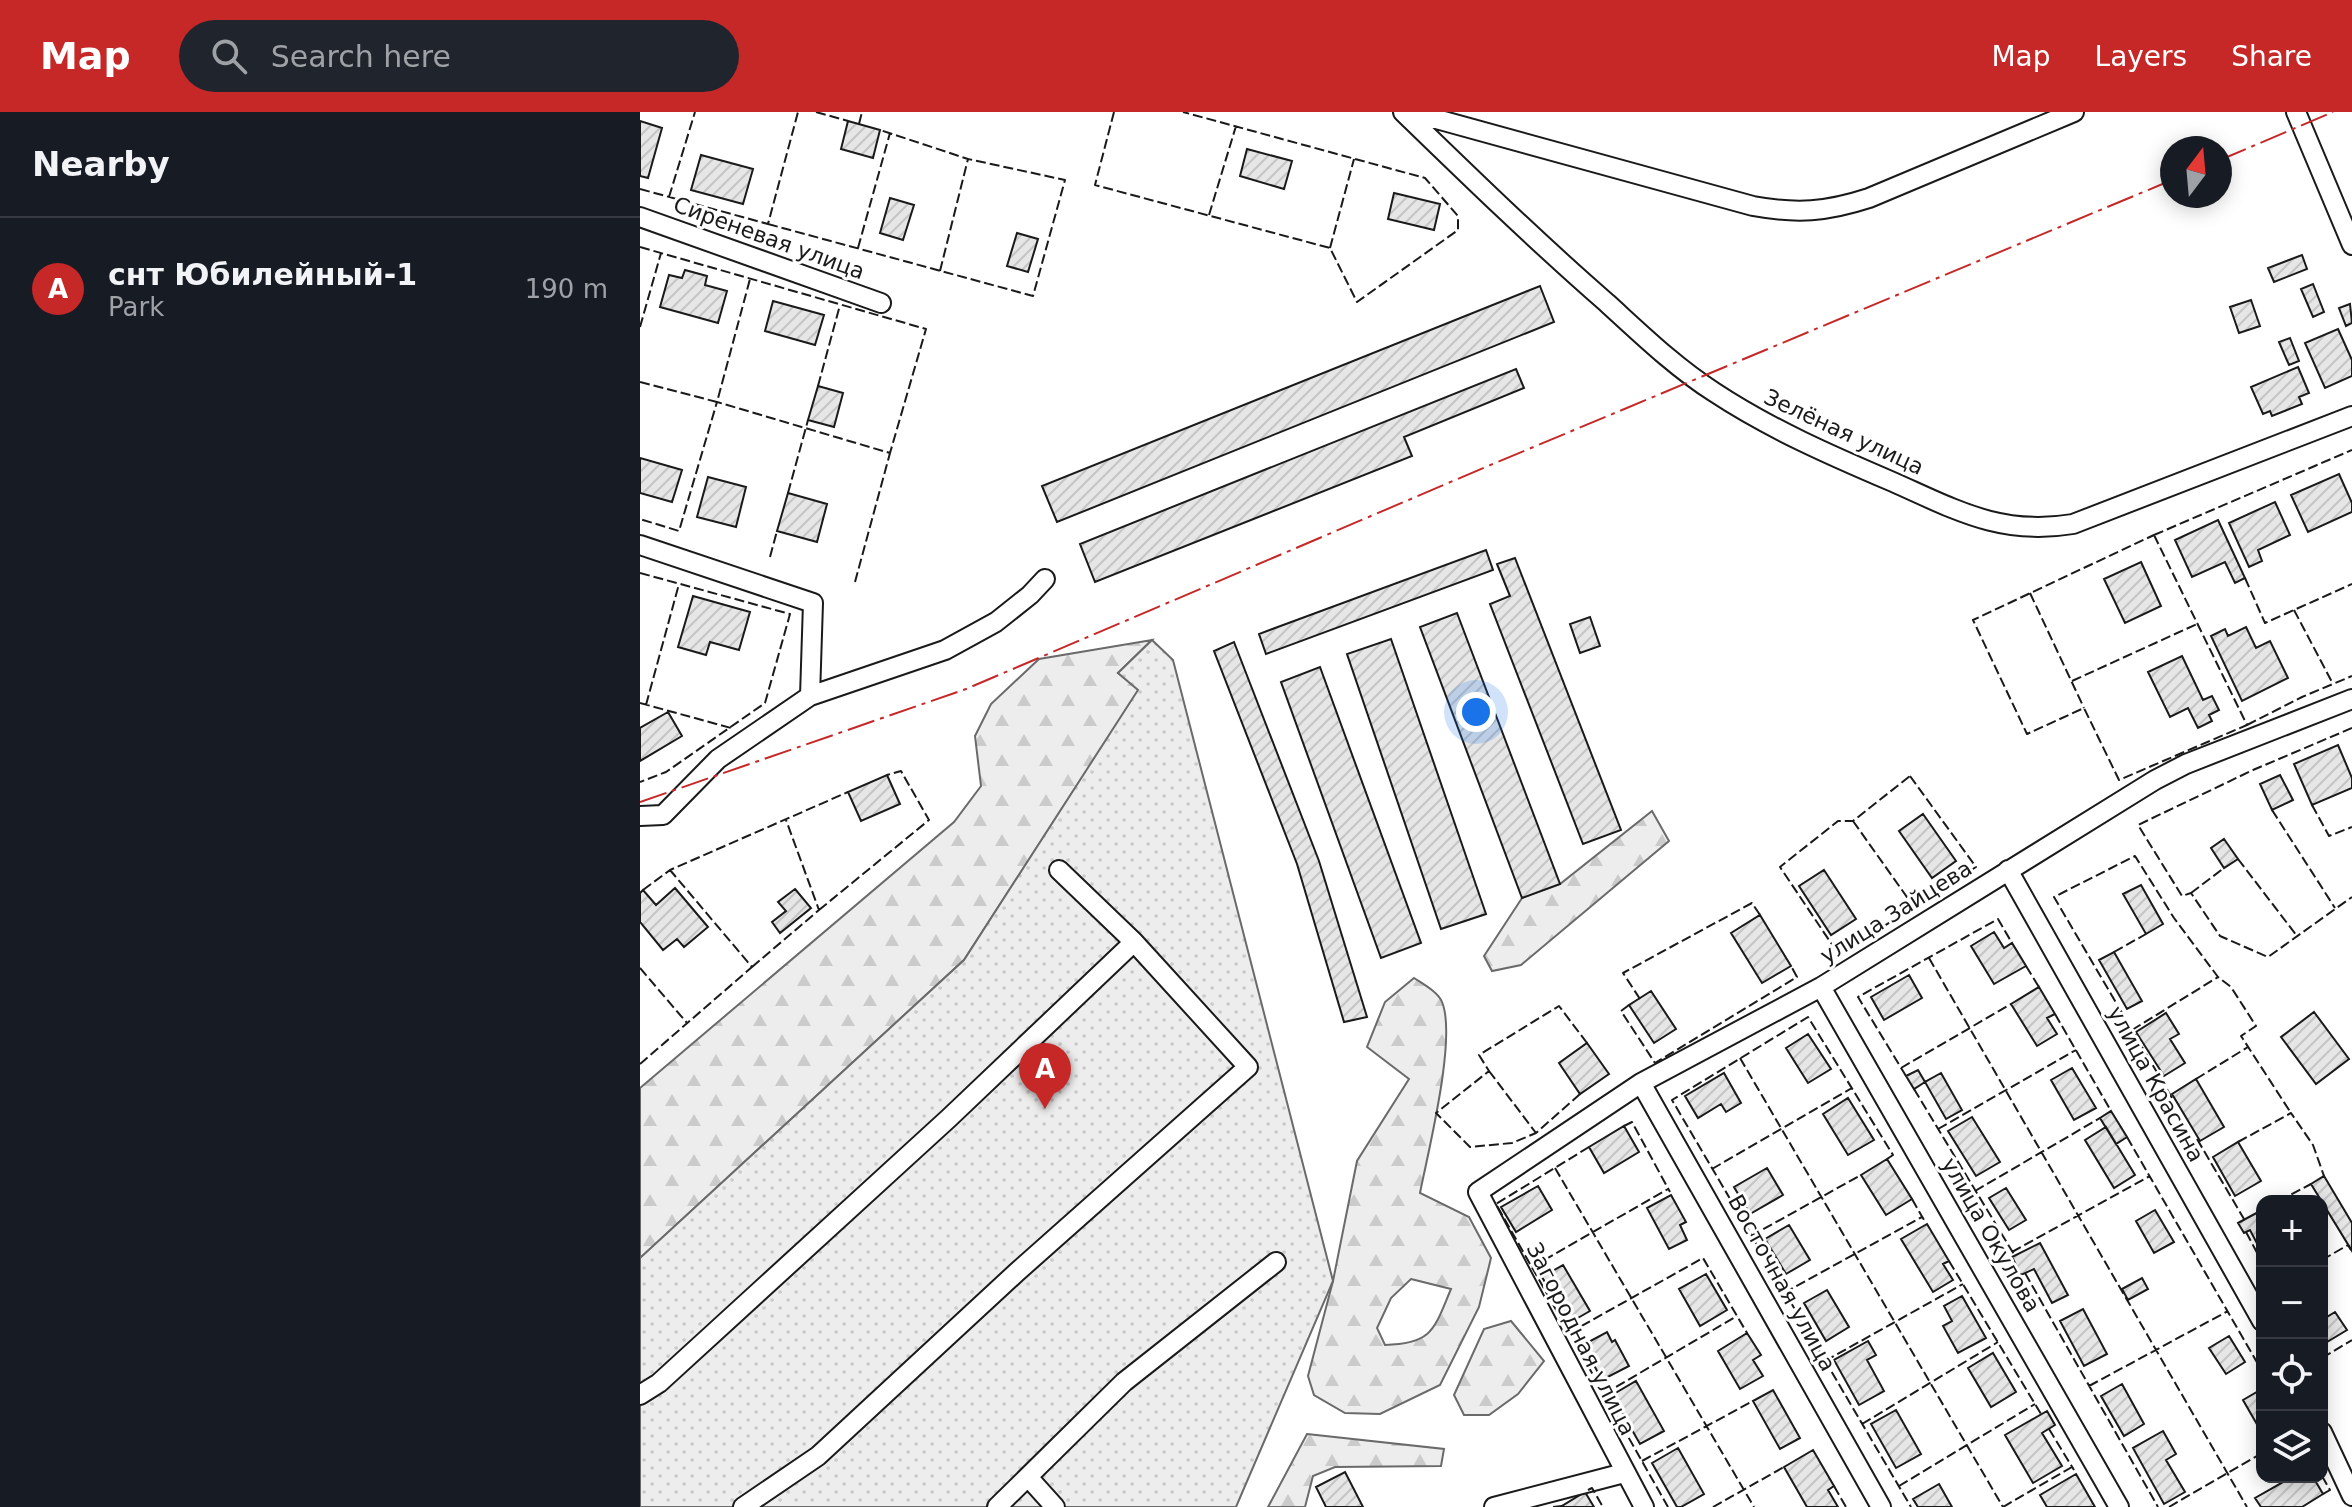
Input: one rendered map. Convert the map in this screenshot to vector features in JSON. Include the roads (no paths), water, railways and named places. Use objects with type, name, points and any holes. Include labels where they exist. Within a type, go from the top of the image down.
[{"type":"street","name":"Зелёная улица","points":[[1403,112],[1555,258],[1681,368],[1714,392],[1818,450],[1992,523],[2020,528],[2073,524],[2352,416]]},
{"type":"street","points":[[1411,112],[1753,206],[1804,213],[1869,198],[2074,112]]},
{"type":"street","points":[[2296,112],[2347,219],[2352,245]]},
{"type":"street","name":"Сиреневая улица","points":[[640,217],[881,303]]},
{"type":"street","points":[[640,545],[813,603],[810,696]]},
{"type":"street","points":[[640,816],[663,815],[718,759],[810,696],[945,650],[996,622],[1045,579]]},
{"type":"street","name":"улица Зайцева","points":[[1478,1192],[1641,1083],[1821,987],[2155,780],[2186,764],[2352,699]]},
{"type":"street","points":[[743,1507],[818,1456],[1017,1272],[1248,1067],[1134,942],[1059,870]]},
{"type":"street","name":"улица Красина","points":[[2008,870],[2256,1310]]},
{"type":"street","points":[[640,1395],[659,1383],[949,1118],[1134,942]]},
{"type":"street","name":"улица Окулова","points":[[1821,987],[2119,1507]]},
{"type":"street","name":"Восточная улица","points":[[1641,1083],[1881,1507]]},
{"type":"street","name":"Загородная улица","points":[[1478,1192],[1644,1507]]},
{"type":"street","points":[[997,1507],[1124,1382],[1276,1262]]},
{"type":"street","points":[[2328,1445],[2352,1496]]},
{"type":"street","points":[[1494,1507],[1624,1473]]},
{"type":"street","points":[[1028,1477],[1055,1507]]},
{"type":"place","name":"снт Юбилейный-1","points":[[1045,1109]]}]
